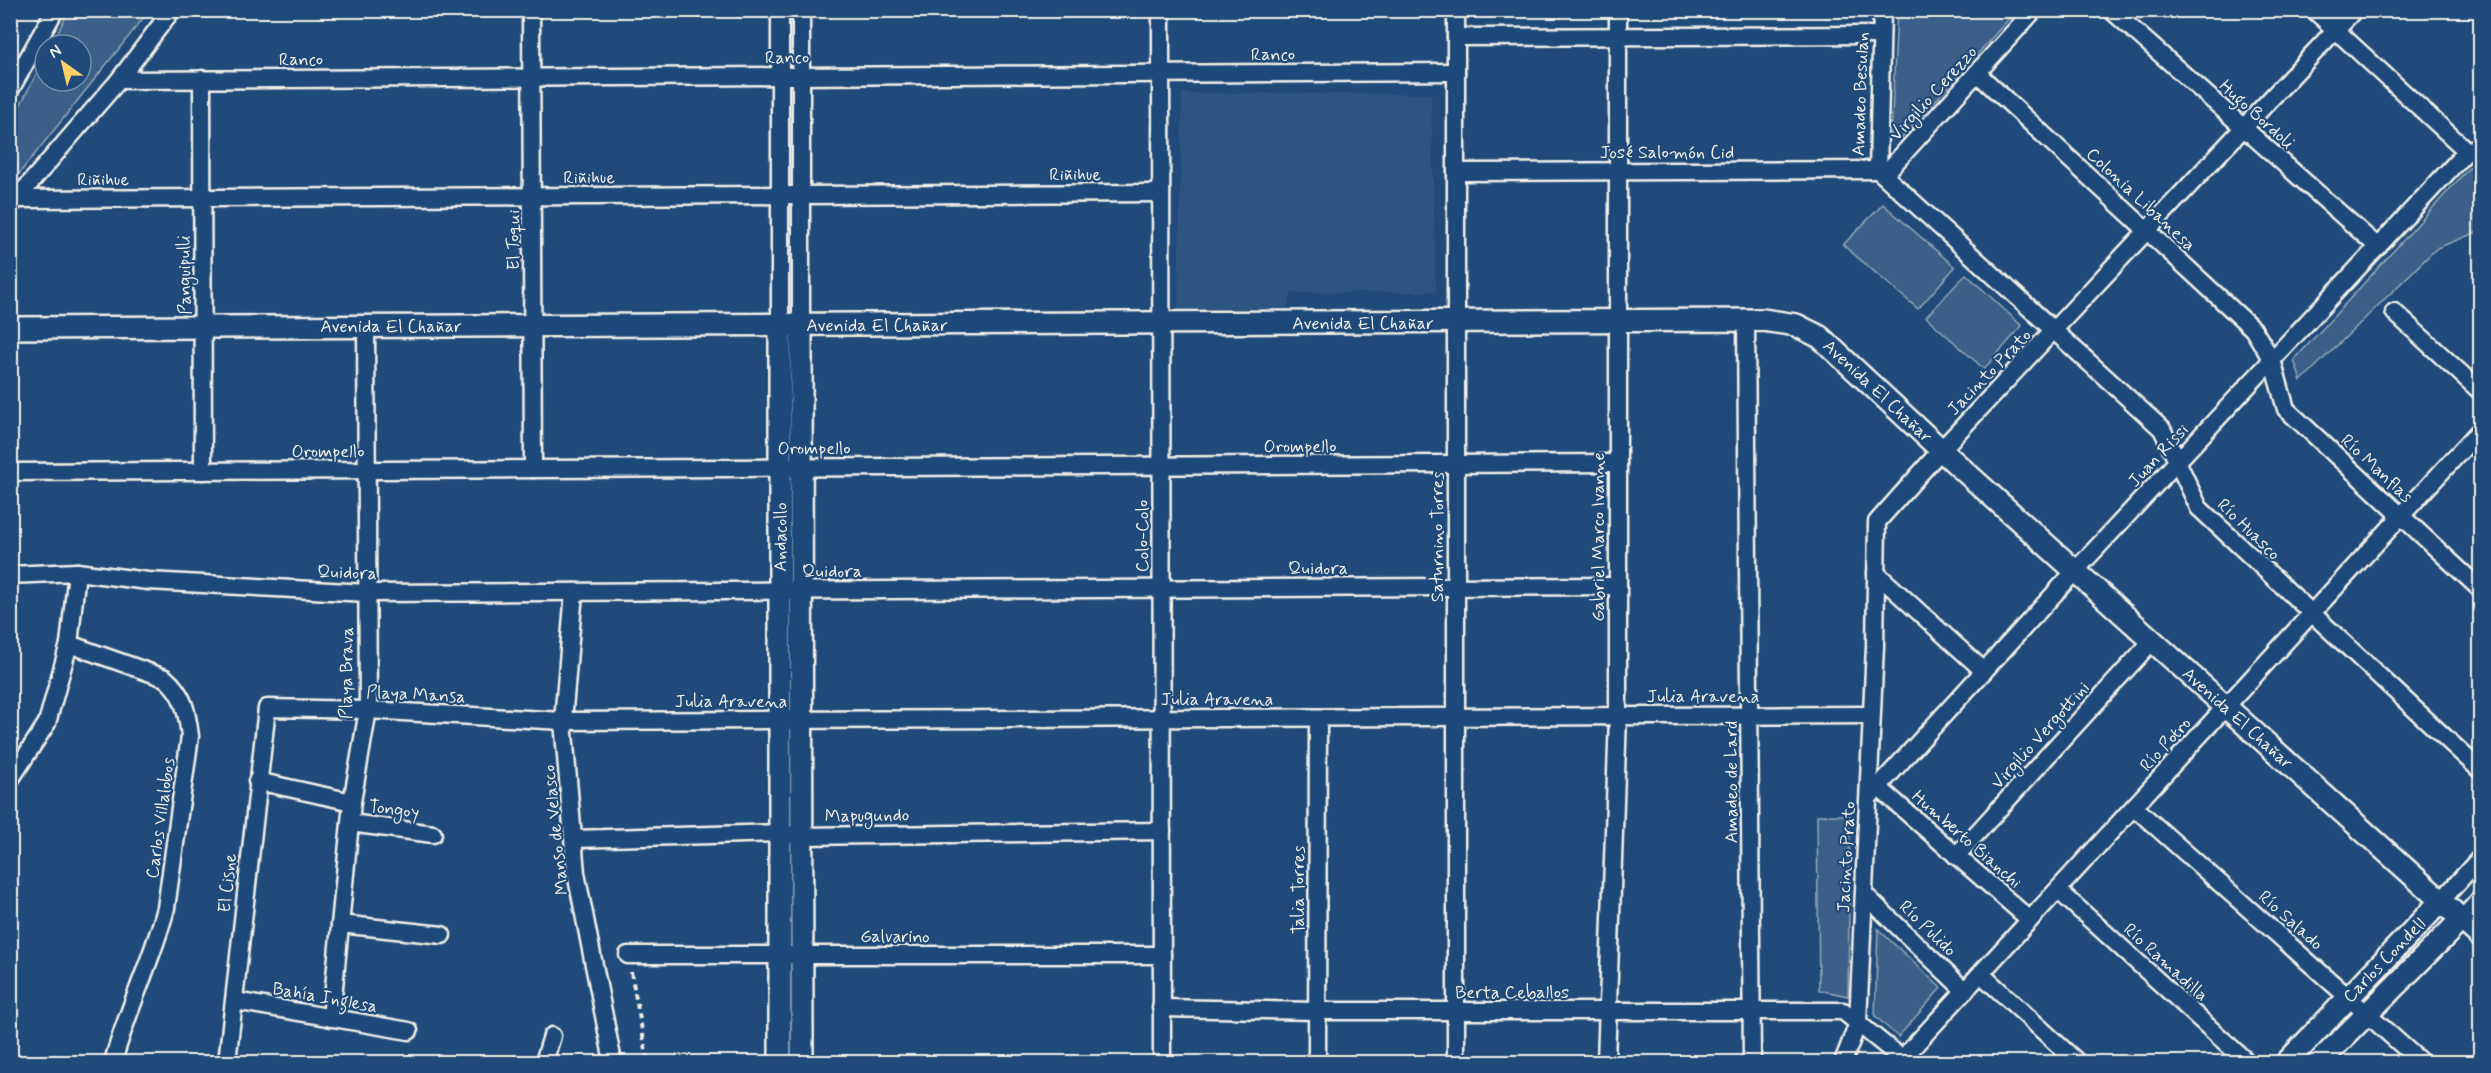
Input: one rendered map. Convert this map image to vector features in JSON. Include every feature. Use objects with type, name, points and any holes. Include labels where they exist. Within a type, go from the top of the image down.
[{"type":"street","points":[[10,90],[55,10]]},
{"type":"street","points":[[13,203],[119,80],[171,10]]},
{"type":"street","name":"El Toqui","points":[[531,10],[533,469]]},
{"type":"street","name":"Andacollo","points":[[780,10],[780,1062]]},
{"type":"street","name":"Andacollo","points":[[801,10],[802,1062]]},
{"type":"street","name":"Colo-Colo","points":[[1161,10],[1162,1062]]},
{"type":"street","name":"Saturnino Torres","points":[[1456,10],[1456,1062]]},
{"type":"street","name":"Gabriel Marco Ivanne","points":[[1606,1062],[1618,716],[1618,10]]},
{"type":"street","name":"Amadeo Besulan","points":[[1881,173],[1882,10]]},
{"type":"street","name":"Hugo Bordoli","points":[[2111,10],[2378,247]]},
{"type":"street","points":[[2314,10],[2474,148]]},
{"type":"street","name":"Jacinto Prato","points":[[1843,1062],[1858,1023],[1864,894],[1873,792],[1871,715],[1877,522],[1941,450],[2055,332],[2354,10]]},
{"type":"street","name":"Virgilio Cerezzo","points":[[1881,173],[2032,12]]},
{"type":"street","points":[[1456,37],[1881,35]]},
{"type":"street","name":"Ranco","points":[[119,80],[1456,72]]},
{"type":"street","name":"Colonia Libanesa","points":[[1977,73],[2253,329],[2272,360]]},
{"type":"street","name":"Panguipulli","points":[[202,79],[203,471]]},
{"type":"street","name":"Juan Rissi","points":[[1873,792],[2076,570],[2378,247],[2474,148]]},
{"type":"street","name":"José Salomón Cid","points":[[1456,172],[1881,173]]},
{"type":"street","name":"Río Huasco","points":[[1881,173],[2162,429],[2199,508],[2311,615],[2481,770]]},
{"type":"street","name":"Riñihue","points":[[13,203],[203,198],[1161,193]]},
{"type":"street","points":[[2394,312],[2481,391]]},
{"type":"street","name":"Avenida El Chañar","points":[[10,328],[1618,321],[1746,321],[1796,325],[1820,337],[1941,450],[2481,936]]},
{"type":"street","name":"Amadeo de Lard","points":[[1746,321],[1752,1062]]},
{"type":"street","name":"Playa Brava","points":[[331,1018],[352,802],[368,710],[366,327]]},
{"type":"street","name":"Río Manflas","points":[[2272,360],[2286,409],[2481,590]]},
{"type":"street","name":"Río Potro","points":[[1904,1061],[1965,991],[2481,430]]},
{"type":"street","name":"Orompello","points":[[10,472],[1618,463]]},
{"type":"street","points":[[10,780],[47,723],[69,644],[77,572]]},
{"type":"street","name":"Quidora","points":[[10,575],[77,572],[148,581],[367,593],[1618,586]]},
{"type":"street","points":[[1876,573],[1984,671]]},
{"type":"street","name":"Manso de Velasco","points":[[573,592],[563,721],[576,873],[613,1062]]},
{"type":"street","name":"Virgilio Vergottini","points":[[1956,856],[2153,640]]},
{"type":"street","name":"Carlos Villalobos","points":[[69,644],[165,678],[175,687],[186,707],[190,736],[166,908],[159,935],[124,1022],[113,1062]]},
{"type":"street","name":"Playa Mansa","points":[[267,708],[368,710],[563,721]]},
{"type":"street","name":"El Cisne","points":[[227,1062],[267,708]]},
{"type":"street","name":"Julia Aravena","points":[[563,721],[1871,715]]},
{"type":"street","name":"Talia Torres","points":[[1317,1062],[1318,718]]},
{"type":"street","points":[[258,782],[352,802]]},
{"type":"street","name":"Humberto Bianchi","points":[[1873,792],[1956,856],[2030,920]]},
{"type":"street","name":"Río Salado","points":[[2134,807],[2421,1062]]},
{"type":"street","name":"Tongoy","points":[[350,823],[433,834]]},
{"type":"street","name":"Mapugundo","points":[[574,839],[780,833],[802,836],[1162,831]]},
{"type":"street","name":"Carlos Condell","points":[[2287,1062],[2481,858]]},
{"type":"street","name":"Río Ramadilla","points":[[2058,890],[2247,1062]]},
{"type":"street","name":"Río Pulido","points":[[1864,894],[1965,991]]},
{"type":"street","name":"Carlos Condell","points":[[2319,1062],[2481,899]]},
{"type":"street","points":[[340,924],[442,935]]},
{"type":"street","name":"Galvarino","points":[[628,955],[1162,955]]},
{"type":"street","points":[[1981,974],[2077,1062]]},
{"type":"street","name":"Bahía Inglesa","points":[[235,1002],[409,1031]]},
{"type":"street","name":"Berta Ceballos","points":[[1161,1008],[1317,1011],[1843,1011],[1904,1061]]},
{"type":"street","points":[[544,1062],[552,1036]]},
{"type":"path","points":[[628,955],[648,1062]]},
{"type":"shaded area","points":[[69,11],[149,11],[93,81],[93,33],[57,33]]},
{"type":"shaded area","points":[[1897,11],[2016,11],[1900,140],[1891,139]]},
{"type":"shaded area","points":[[33,80],[33,93],[84,93],[11,184],[11,123]]},
{"type":"shaded area","points":[[1182,93],[1431,94],[1436,292],[1292,293],[1287,308],[1178,309]]},
{"type":"shaded area","points":[[2480,163],[2480,231],[2437,248],[2301,381],[2294,360],[2470,167]]},
{"type":"shaded area","points":[[1883,204],[1955,267],[1918,309],[1843,245]]},
{"type":"shaded area","points":[[1966,274],[2022,326],[1984,369],[1926,317]]},
{"type":"shaded area","points":[[1817,815],[1850,815],[1848,996],[1819,990]]},
{"type":"shaded area","points":[[1878,929],[1941,988],[1898,1037],[1875,1016]]}]
